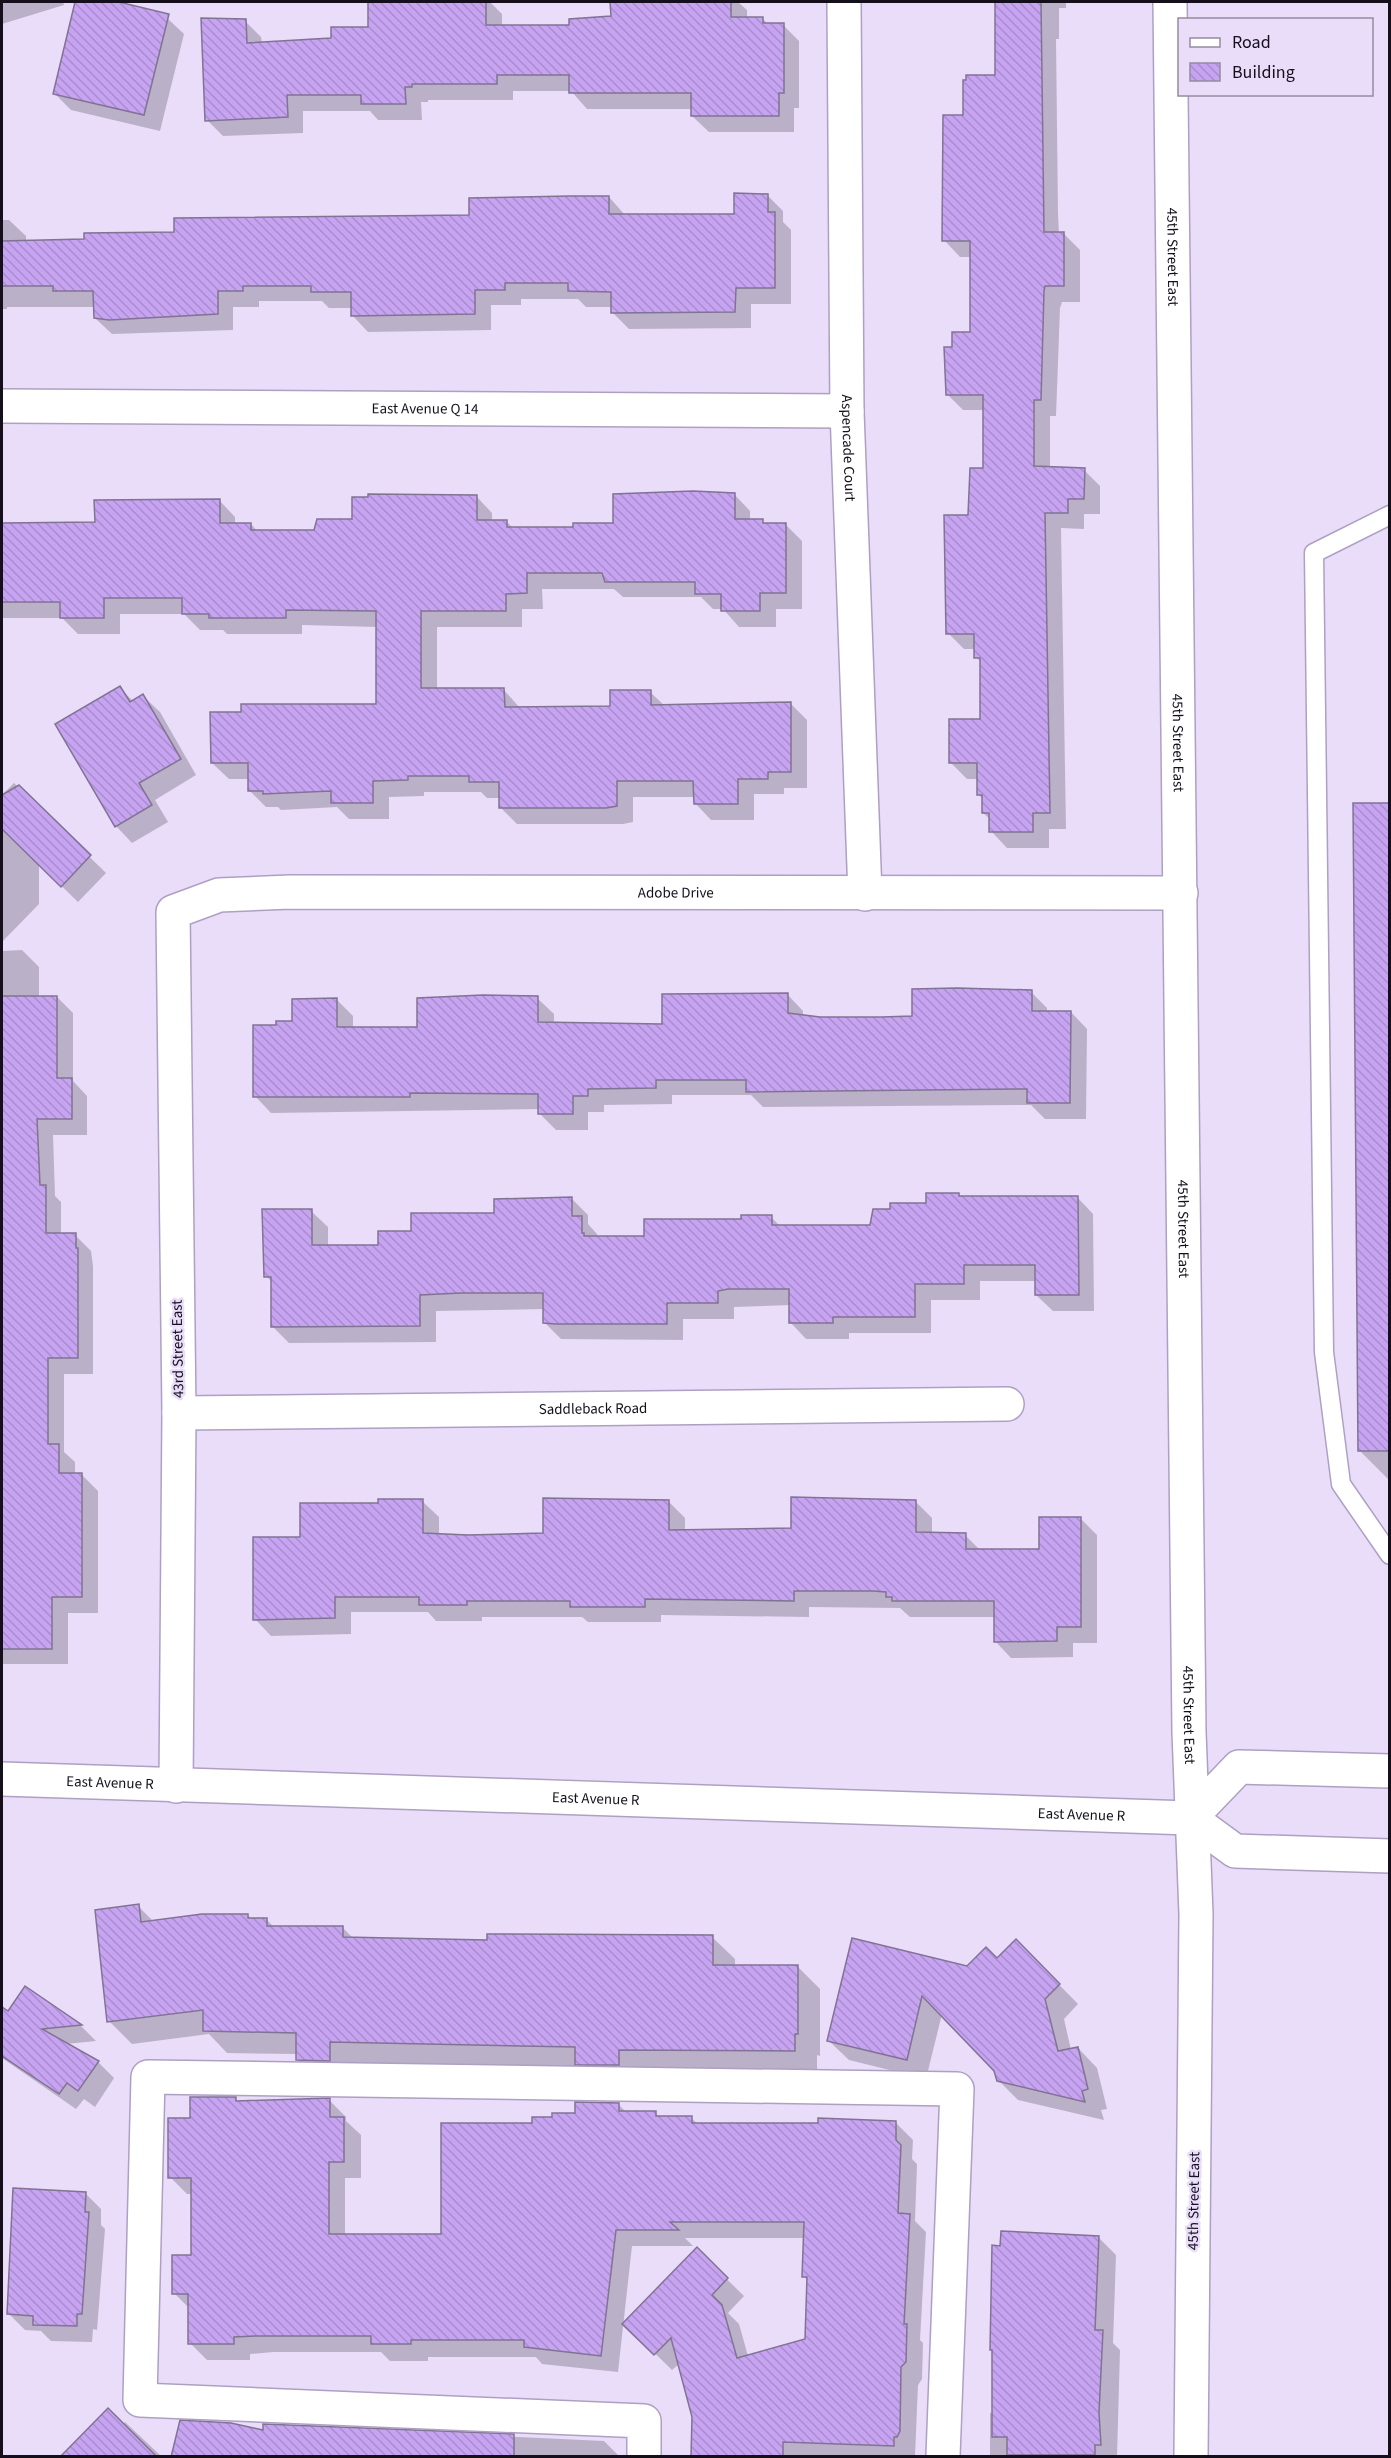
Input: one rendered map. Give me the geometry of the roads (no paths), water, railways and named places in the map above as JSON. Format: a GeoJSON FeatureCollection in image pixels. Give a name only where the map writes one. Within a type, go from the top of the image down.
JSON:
{"type":"FeatureCollection","features":[{"type":"Feature","properties":{"kind":"street","name":"Aspencade Court"},"geometry":{"type":"LineString","coordinates":[[844,2],[847,411],[865,894]]}},
{"type":"Feature","properties":{"kind":"street","name":"45th Street East"},"geometry":{"type":"LineString","coordinates":[[1170,2],[1190,1818],[1196,1914],[1191,2457]]}},
{"type":"Feature","properties":{"kind":"street","name":"East Avenue Q 14"},"geometry":{"type":"LineString","coordinates":[[2,406],[847,411]]}},
{"type":"Feature","properties":{"kind":"street","name":"Adobe Drive"},"geometry":{"type":"LineString","coordinates":[[173,912],[219,895],[290,892],[1181,893]]}},
{"type":"Feature","properties":{"kind":"street","name":"43rd Street East"},"geometry":{"type":"LineString","coordinates":[[173,912],[179,1413],[176,1786]]}},
{"type":"Feature","properties":{"kind":"street","name":"Saddleback Road"},"geometry":{"type":"LineString","coordinates":[[179,1413],[1007,1404]]}},
{"type":"Feature","properties":{"kind":"street"},"geometry":{"type":"LineString","coordinates":[[1389,1771],[1239,1767],[1190,1818],[1235,1851],[1389,1856]]}},
{"type":"Feature","properties":{"kind":"street","name":"East Avenue R"},"geometry":{"type":"LineString","coordinates":[[2,1779],[1190,1818]]}},
{"type":"Feature","properties":{"kind":"street"},"geometry":{"type":"LineString","coordinates":[[644,2457],[644,2421],[140,2400],[148,2077],[957,2089],[943,2457]]}},
{"type":"Feature","properties":{"kind":"lane"},"geometry":{"type":"LineString","coordinates":[[1389,515],[1314,553],[1324,1352],[1341,1484],[1389,1555]]}}]}
